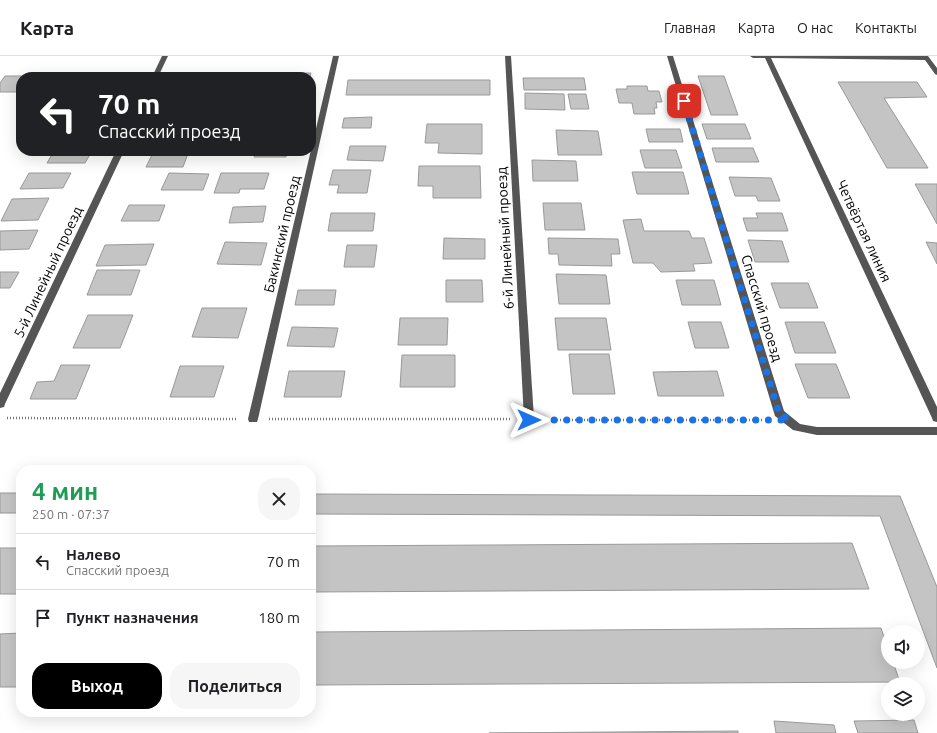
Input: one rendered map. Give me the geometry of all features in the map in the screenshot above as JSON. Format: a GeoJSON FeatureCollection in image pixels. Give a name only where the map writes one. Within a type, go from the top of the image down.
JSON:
{"type":"FeatureCollection","features":[{"type":"Feature","properties":{"kind":"street"},"geometry":{"type":"LineString","coordinates":[[157,72],[165,56]]}},
{"type":"Feature","properties":{"kind":"street","name":"Бакинский проезд"},"geometry":{"type":"LineString","coordinates":[[316,143],[336,56]]}},
{"type":"Feature","properties":{"kind":"street","name":"6-й Линейный проезд"},"geometry":{"type":"LineString","coordinates":[[508,56],[529,420]]}},
{"type":"Feature","properties":{"kind":"street","name":"Спасский проезд"},"geometry":{"type":"LineString","coordinates":[[670,56],[779,413],[797,427],[817,431],[937,431]]}},
{"type":"Feature","properties":{"kind":"street"},"geometry":{"type":"LineString","coordinates":[[752,56],[925,57],[937,73]]}},
{"type":"Feature","properties":{"kind":"street","name":"Четвёртая линия"},"geometry":{"type":"LineString","coordinates":[[767,56],[937,418]]}},
{"type":"Feature","properties":{"kind":"street","name":"5-й Линейный проезд"},"geometry":{"type":"LineString","coordinates":[[0,404],[118,156]]}},
{"type":"Feature","properties":{"kind":"street","name":"Бакинский проезд"},"geometry":{"type":"LineString","coordinates":[[253,419],[313,156]]}},
{"type":"Feature","properties":{"kind":"path"},"geometry":{"type":"LineString","coordinates":[[0,418],[789,420]]}},
{"type":"Feature","properties":{"kind":"building"},"geometry":{"type":"Polygon","coordinates":[[[5,76],[16,76],[16,92],[0,92],[0,83],[5,76]]]}},
{"type":"Feature","properties":{"kind":"building"},"geometry":{"type":"Polygon","coordinates":[[[698,76],[724,76],[738,115],[711,115],[698,76]]]}},
{"type":"Feature","properties":{"kind":"building"},"geometry":{"type":"Polygon","coordinates":[[[523,78],[584,78],[586,90],[524,90],[523,78]]]}},
{"type":"Feature","properties":{"kind":"building"},"geometry":{"type":"Polygon","coordinates":[[[348,80],[490,80],[490,95],[346,95],[348,80]]]}},
{"type":"Feature","properties":{"kind":"building"},"geometry":{"type":"Polygon","coordinates":[[[838,82],[917,82],[927,97],[884,98],[928,168],[887,168],[838,82]]]}},
{"type":"Feature","properties":{"kind":"building"},"geometry":{"type":"Polygon","coordinates":[[[627,86],[647,86],[648,91],[659,91],[662,102],[656,102],[657,108],[654,108],[655,114],[634,114],[632,103],[619,103],[616,89],[627,89],[627,86]]]}},
{"type":"Feature","properties":{"kind":"building"},"geometry":{"type":"Polygon","coordinates":[[[525,93],[564,94],[565,110],[525,109],[525,93]]]}},
{"type":"Feature","properties":{"kind":"building"},"geometry":{"type":"Polygon","coordinates":[[[568,94],[586,94],[589,109],[571,109],[568,94]]]}},
{"type":"Feature","properties":{"kind":"building"},"geometry":{"type":"Polygon","coordinates":[[[372,117],[371,128],[342,128],[344,118],[372,117]]]}},
{"type":"Feature","properties":{"kind":"building"},"geometry":{"type":"Polygon","coordinates":[[[427,124],[482,124],[482,154],[438,153],[439,143],[425,143],[427,124]]]}},
{"type":"Feature","properties":{"kind":"building"},"geometry":{"type":"Polygon","coordinates":[[[702,124],[745,124],[751,139],[707,139],[702,124]]]}},
{"type":"Feature","properties":{"kind":"building"},"geometry":{"type":"Polygon","coordinates":[[[646,129],[680,129],[683,142],[649,142],[646,129]]]}},
{"type":"Feature","properties":{"kind":"building"},"geometry":{"type":"Polygon","coordinates":[[[556,130],[598,131],[602,155],[558,155],[556,130]]]}},
{"type":"Feature","properties":{"kind":"building"},"geometry":{"type":"Polygon","coordinates":[[[350,146],[386,146],[383,161],[347,160],[350,146]]]}},
{"type":"Feature","properties":{"kind":"building"},"geometry":{"type":"Polygon","coordinates":[[[712,148],[753,148],[759,162],[716,162],[712,148]]]}},
{"type":"Feature","properties":{"kind":"building"},"geometry":{"type":"Polygon","coordinates":[[[640,150],[676,150],[682,168],[645,168],[640,150]]]}},
{"type":"Feature","properties":{"kind":"building"},"geometry":{"type":"Polygon","coordinates":[[[51,156],[89,156],[85,163],[47,163],[51,156]]]}},
{"type":"Feature","properties":{"kind":"building"},"geometry":{"type":"Polygon","coordinates":[[[152,156],[187,156],[183,167],[146,167],[152,156]]]}},
{"type":"Feature","properties":{"kind":"building"},"geometry":{"type":"Polygon","coordinates":[[[254,156],[286,156],[286,157],[254,156]]]}},
{"type":"Feature","properties":{"kind":"building"},"geometry":{"type":"Polygon","coordinates":[[[532,160],[576,161],[578,181],[533,181],[532,160]]]}},
{"type":"Feature","properties":{"kind":"building"},"geometry":{"type":"Polygon","coordinates":[[[419,166],[480,166],[481,198],[433,198],[433,186],[418,186],[419,166]]]}},
{"type":"Feature","properties":{"kind":"building"},"geometry":{"type":"Polygon","coordinates":[[[333,170],[371,170],[367,193],[337,193],[339,185],[329,185],[333,170]]]}},
{"type":"Feature","properties":{"kind":"building"},"geometry":{"type":"Polygon","coordinates":[[[632,172],[683,172],[689,194],[637,194],[632,172]]]}},
{"type":"Feature","properties":{"kind":"building"},"geometry":{"type":"Polygon","coordinates":[[[29,173],[71,173],[63,188],[20,189],[29,173]]]}},
{"type":"Feature","properties":{"kind":"building"},"geometry":{"type":"Polygon","coordinates":[[[169,173],[209,174],[203,190],[161,190],[169,173]]]}},
{"type":"Feature","properties":{"kind":"building"},"geometry":{"type":"Polygon","coordinates":[[[221,173],[269,173],[264,189],[240,189],[239,193],[214,193],[221,173]]]}},
{"type":"Feature","properties":{"kind":"building"},"geometry":{"type":"Polygon","coordinates":[[[729,177],[771,178],[780,201],[758,201],[756,196],[735,196],[729,177]]]}},
{"type":"Feature","properties":{"kind":"building"},"geometry":{"type":"Polygon","coordinates":[[[915,184],[937,184],[937,224],[915,184]]]}},
{"type":"Feature","properties":{"kind":"building"},"geometry":{"type":"Polygon","coordinates":[[[49,198],[38,220],[1,221],[12,199],[49,198]]]}},
{"type":"Feature","properties":{"kind":"building"},"geometry":{"type":"Polygon","coordinates":[[[543,203],[581,203],[585,230],[545,230],[543,203]]]}},
{"type":"Feature","properties":{"kind":"building"},"geometry":{"type":"Polygon","coordinates":[[[129,205],[165,205],[159,221],[121,221],[129,205]]]}},
{"type":"Feature","properties":{"kind":"building"},"geometry":{"type":"Polygon","coordinates":[[[266,206],[263,222],[229,223],[233,207],[266,206]]]}},
{"type":"Feature","properties":{"kind":"building"},"geometry":{"type":"Polygon","coordinates":[[[331,213],[375,213],[373,231],[328,231],[331,213]]]}},
{"type":"Feature","properties":{"kind":"building"},"geometry":{"type":"Polygon","coordinates":[[[756,213],[782,213],[788,231],[747,231],[743,218],[758,218],[756,213]]]}},
{"type":"Feature","properties":{"kind":"building"},"geometry":{"type":"Polygon","coordinates":[[[641,219],[644,231],[689,231],[692,238],[704,238],[712,263],[693,264],[695,271],[661,272],[653,263],[633,263],[623,220],[641,219]]]}},
{"type":"Feature","properties":{"kind":"building"},"geometry":{"type":"Polygon","coordinates":[[[38,230],[29,249],[0,250],[0,231],[38,230]]]}},
{"type":"Feature","properties":{"kind":"building"},"geometry":{"type":"Polygon","coordinates":[[[444,238],[485,239],[485,259],[443,259],[444,238]]]}},
{"type":"Feature","properties":{"kind":"building"},"geometry":{"type":"Polygon","coordinates":[[[548,238],[618,239],[620,254],[611,254],[612,266],[559,265],[558,254],[549,254],[548,238]]]}},
{"type":"Feature","properties":{"kind":"building"},"geometry":{"type":"Polygon","coordinates":[[[748,240],[782,241],[789,262],[755,262],[748,240]]]}},
{"type":"Feature","properties":{"kind":"building"},"geometry":{"type":"Polygon","coordinates":[[[225,242],[267,243],[261,265],[217,264],[225,242]]]}},
{"type":"Feature","properties":{"kind":"building"},"geometry":{"type":"Polygon","coordinates":[[[926,242],[937,243],[937,264],[926,242]]]}},
{"type":"Feature","properties":{"kind":"building"},"geometry":{"type":"Polygon","coordinates":[[[154,244],[146,265],[96,266],[105,245],[154,244]]]}},
{"type":"Feature","properties":{"kind":"building"},"geometry":{"type":"Polygon","coordinates":[[[347,245],[377,245],[374,267],[344,267],[347,245]]]}},
{"type":"Feature","properties":{"kind":"building"},"geometry":{"type":"Polygon","coordinates":[[[97,270],[140,270],[131,295],[87,295],[97,270]]]}},
{"type":"Feature","properties":{"kind":"building"},"geometry":{"type":"Polygon","coordinates":[[[0,272],[19,272],[10,288],[0,288],[0,272]]]}},
{"type":"Feature","properties":{"kind":"building"},"geometry":{"type":"Polygon","coordinates":[[[556,274],[606,275],[610,304],[559,304],[556,274]]]}},
{"type":"Feature","properties":{"kind":"building"},"geometry":{"type":"Polygon","coordinates":[[[446,280],[482,280],[483,302],[446,302],[446,280]]]}},
{"type":"Feature","properties":{"kind":"building"},"geometry":{"type":"Polygon","coordinates":[[[676,280],[714,280],[721,305],[682,305],[676,280]]]}},
{"type":"Feature","properties":{"kind":"building"},"geometry":{"type":"Polygon","coordinates":[[[771,283],[808,283],[818,308],[780,308],[771,283]]]}},
{"type":"Feature","properties":{"kind":"building"},"geometry":{"type":"Polygon","coordinates":[[[298,290],[336,290],[334,305],[295,305],[298,290]]]}},
{"type":"Feature","properties":{"kind":"building"},"geometry":{"type":"Polygon","coordinates":[[[202,308],[247,308],[238,338],[192,337],[202,308]]]}},
{"type":"Feature","properties":{"kind":"building"},"geometry":{"type":"Polygon","coordinates":[[[88,315],[133,315],[120,348],[73,348],[88,315]]]}},
{"type":"Feature","properties":{"kind":"building"},"geometry":{"type":"Polygon","coordinates":[[[400,318],[448,318],[447,345],[398,345],[400,318]]]}},
{"type":"Feature","properties":{"kind":"building"},"geometry":{"type":"Polygon","coordinates":[[[555,318],[606,318],[611,350],[558,350],[555,318]]]}},
{"type":"Feature","properties":{"kind":"building"},"geometry":{"type":"Polygon","coordinates":[[[688,322],[721,322],[729,348],[695,348],[688,322]]]}},
{"type":"Feature","properties":{"kind":"building"},"geometry":{"type":"Polygon","coordinates":[[[785,322],[824,322],[836,353],[795,353],[785,322]]]}},
{"type":"Feature","properties":{"kind":"building"},"geometry":{"type":"Polygon","coordinates":[[[292,327],[338,328],[334,347],[287,346],[292,327]]]}},
{"type":"Feature","properties":{"kind":"building"},"geometry":{"type":"Polygon","coordinates":[[[569,354],[609,354],[615,394],[573,394],[569,354]]]}},
{"type":"Feature","properties":{"kind":"building"},"geometry":{"type":"Polygon","coordinates":[[[402,355],[455,355],[455,387],[400,387],[402,355]]]}},
{"type":"Feature","properties":{"kind":"building"},"geometry":{"type":"Polygon","coordinates":[[[795,364],[836,364],[850,398],[808,398],[795,364]]]}},
{"type":"Feature","properties":{"kind":"building"},"geometry":{"type":"Polygon","coordinates":[[[61,365],[90,365],[76,399],[30,399],[37,382],[54,381],[61,365]]]}},
{"type":"Feature","properties":{"kind":"building"},"geometry":{"type":"Polygon","coordinates":[[[180,366],[224,366],[214,397],[170,397],[180,366]]]}},
{"type":"Feature","properties":{"kind":"building"},"geometry":{"type":"Polygon","coordinates":[[[289,371],[345,371],[341,397],[284,397],[289,371]]]}},
{"type":"Feature","properties":{"kind":"building"},"geometry":{"type":"Polygon","coordinates":[[[717,371],[724,396],[658,396],[653,372],[717,371]]]}},
{"type":"Feature","properties":{"kind":"building"},"geometry":{"type":"Polygon","coordinates":[[[0,493],[16,493],[16,513],[0,513],[0,493]]]}},
{"type":"Feature","properties":{"kind":"building"},"geometry":{"type":"Polygon","coordinates":[[[316,494],[900,496],[937,587],[937,668],[925,636],[925,625],[921,625],[880,516],[316,514],[316,494]]]}},
{"type":"Feature","properties":{"kind":"building"},"geometry":{"type":"Polygon","coordinates":[[[852,543],[869,589],[316,592],[316,546],[852,543]]]}},
{"type":"Feature","properties":{"kind":"building"},"geometry":{"type":"Polygon","coordinates":[[[0,548],[16,548],[16,594],[0,594],[0,548]]]}},
{"type":"Feature","properties":{"kind":"building"},"geometry":{"type":"Polygon","coordinates":[[[881,628],[881,669],[895,669],[898,677],[881,677],[881,682],[316,685],[316,632],[881,628]]]}},
{"type":"Feature","properties":{"kind":"building"},"geometry":{"type":"Polygon","coordinates":[[[16,633],[16,687],[0,687],[0,634],[16,633]]]}},
{"type":"Feature","properties":{"kind":"building"},"geometry":{"type":"Polygon","coordinates":[[[774,721],[834,725],[836,733],[776,733],[774,721]]]}},
{"type":"Feature","properties":{"kind":"building"},"geometry":{"type":"Polygon","coordinates":[[[854,721],[914,721],[918,733],[858,733],[854,721]]]}},
{"type":"Feature","properties":{"kind":"building"},"geometry":{"type":"Polygon","coordinates":[[[738,731],[738,733],[489,733],[738,731]]]}},
{"type":"Feature","properties":{"kind":"route"},"geometry":{"type":"LineString","coordinates":[[529,420],[789,420],[779,413],[684,101]]}}]}
